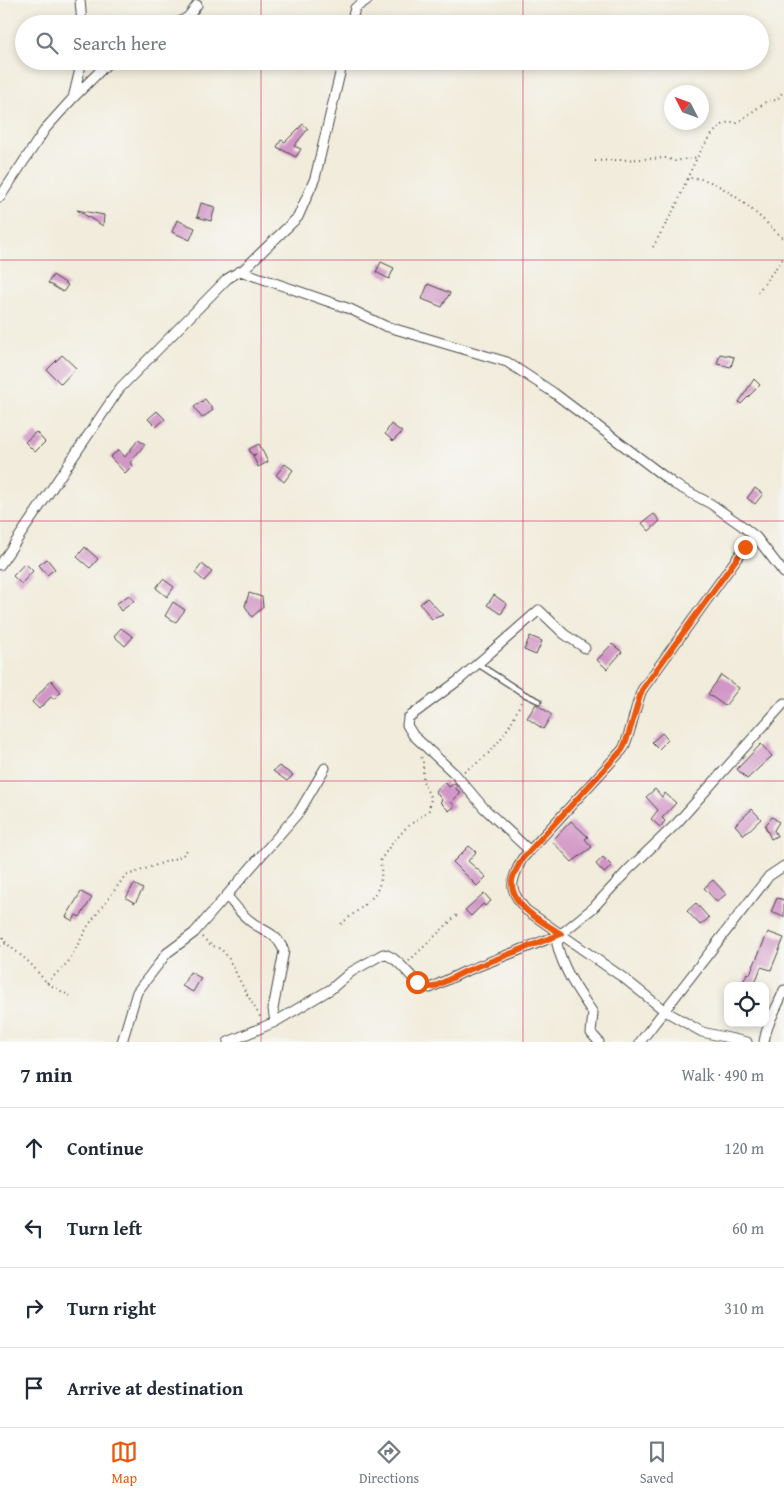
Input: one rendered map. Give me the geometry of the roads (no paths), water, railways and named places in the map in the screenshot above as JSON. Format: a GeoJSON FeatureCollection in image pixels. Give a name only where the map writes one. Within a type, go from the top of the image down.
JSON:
{"type":"FeatureCollection","features":[{"type":"Feature","properties":{"kind":"street"},"geometry":{"type":"LineString","coordinates":[[80,0],[81,15]]}},
{"type":"Feature","properties":{"kind":"street"},"geometry":{"type":"LineString","coordinates":[[353,15],[355,8],[367,0]]}},
{"type":"Feature","properties":{"kind":"street"},"geometry":{"type":"LineString","coordinates":[[190,15],[197,5]]}},
{"type":"Feature","properties":{"kind":"street"},"geometry":{"type":"LineString","coordinates":[[73,98],[80,70]]}},
{"type":"Feature","properties":{"kind":"street"},"geometry":{"type":"LineString","coordinates":[[0,198],[46,128],[101,70]]}},
{"type":"Feature","properties":{"kind":"street"},"geometry":{"type":"LineString","coordinates":[[0,565],[120,388],[227,280],[242,271],[298,217],[315,178],[341,70]]}},
{"type":"Feature","properties":{"kind":"street"},"geometry":{"type":"LineString","coordinates":[[242,271],[350,309],[385,326],[507,362],[554,393],[674,484],[711,504],[756,537],[784,574]]}},
{"type":"Feature","properties":{"kind":"street"},"geometry":{"type":"LineString","coordinates":[[747,1042],[702,1032],[666,1011],[625,979],[526,910],[514,896],[512,880],[522,859],[622,750],[630,734],[636,706],[642,690],[740,554],[756,537]]}},
{"type":"Feature","properties":{"kind":"street"},"geometry":{"type":"LineString","coordinates":[[530,851],[484,808],[456,775],[413,735],[407,725],[408,718],[460,680],[540,610],[564,634],[585,648]]}},
{"type":"Feature","properties":{"kind":"street"},"geometry":{"type":"LineString","coordinates":[[228,1042],[237,1036],[272,1024],[331,989],[351,972],[370,960],[384,954],[390,956],[417,982],[430,988],[466,971],[561,934],[593,908],[628,869],[677,823],[784,703]]}},
{"type":"Feature","properties":{"kind":"street"},"geometry":{"type":"LineString","coordinates":[[122,1042],[137,992],[167,954],[198,929],[299,812],[325,768]]}},
{"type":"Feature","properties":{"kind":"street"},"geometry":{"type":"LineString","coordinates":[[640,1042],[666,1011],[769,876],[784,866]]}},
{"type":"Feature","properties":{"kind":"street"},"geometry":{"type":"LineString","coordinates":[[227,896],[246,919],[260,929],[276,935],[284,951],[272,1024]]}},
{"type":"Feature","properties":{"kind":"street"},"geometry":{"type":"LineString","coordinates":[[561,934],[557,944],[560,956],[571,980],[593,1013],[591,1033],[599,1042]]}},
{"type":"Feature","properties":{"kind":"street"},"geometry":{"type":"LineString","coordinates":[[764,1042],[767,1023],[777,1009],[784,990]]}},
{"type":"Feature","properties":{"kind":"lane"},"geometry":{"type":"LineString","coordinates":[[478,664],[524,694],[539,701]]}}]}
